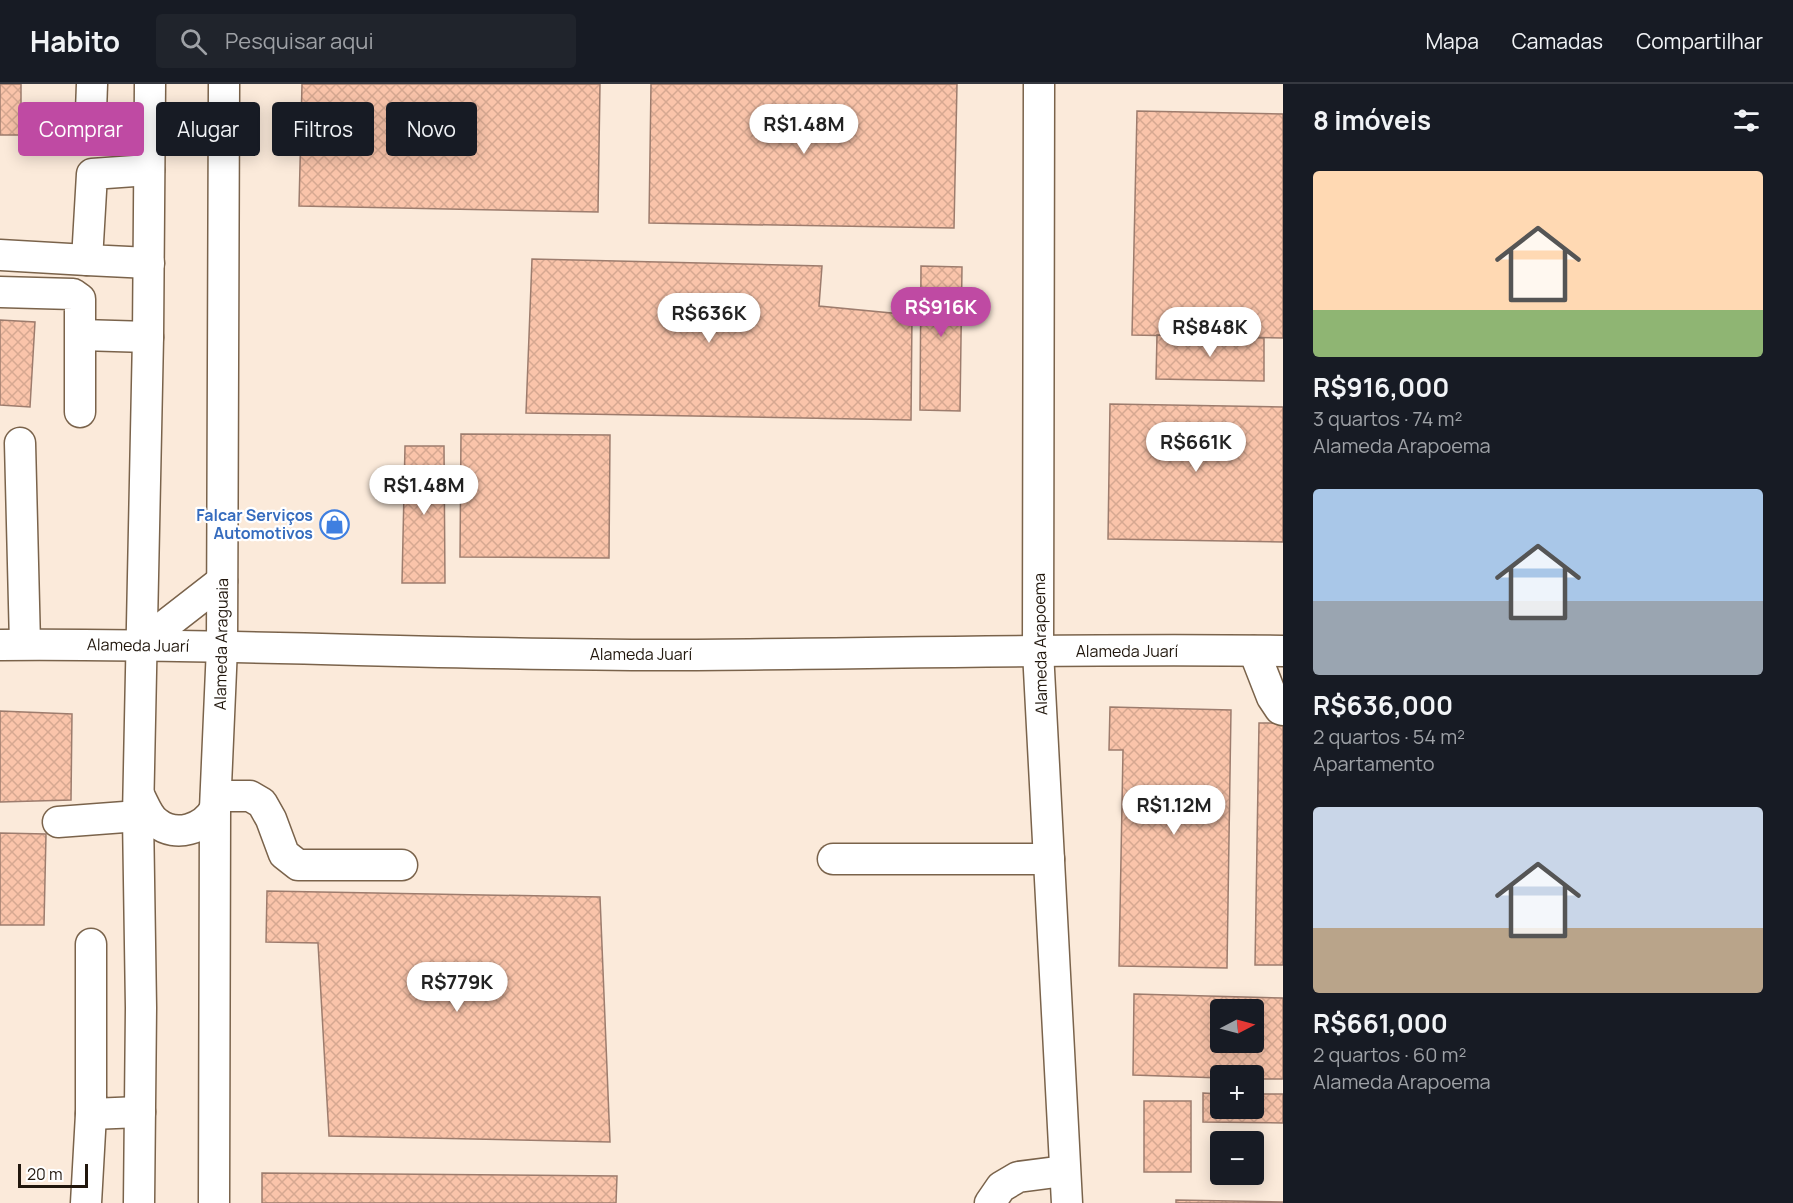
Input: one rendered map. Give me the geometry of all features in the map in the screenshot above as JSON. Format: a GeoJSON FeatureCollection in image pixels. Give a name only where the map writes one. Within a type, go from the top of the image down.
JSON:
{"type":"FeatureCollection","features":[{"type":"Feature","properties":{"kind":"street"},"geometry":{"type":"LineString","coordinates":[[91,102],[92,84]]}},
{"type":"Feature","properties":{"kind":"street"},"geometry":{"type":"LineString","coordinates":[[139,1203],[141,1008],[138,806],[148,337],[150,84]]}},
{"type":"Feature","properties":{"kind":"street","name":"Alameda Araguaia"},"geometry":{"type":"LineString","coordinates":[[214,1203],[215,803],[222,648],[224,84]]}},
{"type":"Feature","properties":{"kind":"street","name":"Alameda Arapoema"},"geometry":{"type":"LineString","coordinates":[[1039,84],[1038,651],[1067,1203]]}},
{"type":"Feature","properties":{"kind":"street"},"geometry":{"type":"LineString","coordinates":[[87,260],[92,174],[149,170]]}},
{"type":"Feature","properties":{"kind":"street"},"geometry":{"type":"LineString","coordinates":[[0,255],[149,263]]}},
{"type":"Feature","properties":{"kind":"street"},"geometry":{"type":"LineString","coordinates":[[0,292],[73,294],[80,299],[80,412]]}},
{"type":"Feature","properties":{"kind":"street"},"geometry":{"type":"LineString","coordinates":[[81,335],[148,337]]}},
{"type":"Feature","properties":{"kind":"street"},"geometry":{"type":"LineString","coordinates":[[13,645],[20,443]]}},
{"type":"Feature","properties":{"kind":"street"},"geometry":{"type":"LineString","coordinates":[[141,644],[222,581]]}},
{"type":"Feature","properties":{"kind":"street","name":"Alameda Juarí"},"geometry":{"type":"LineString","coordinates":[[13,645],[141,644],[222,648],[662,655],[1268,651]]}},
{"type":"Feature","properties":{"kind":"street"},"geometry":{"type":"LineString","coordinates":[[1268,651],[1272,697],[1283,710]]}},
{"type":"Feature","properties":{"kind":"street"},"geometry":{"type":"LineString","coordinates":[[138,806],[158,824],[169,828],[193,829],[204,823],[215,803],[250,796],[262,803],[272,819],[284,854],[298,865],[402,865]]}},
{"type":"Feature","properties":{"kind":"street"},"geometry":{"type":"LineString","coordinates":[[58,822],[138,806]]}},
{"type":"Feature","properties":{"kind":"street"},"geometry":{"type":"LineString","coordinates":[[138,863],[158,851],[182,845],[206,854],[216,868]]}},
{"type":"Feature","properties":{"kind":"street"},"geometry":{"type":"LineString","coordinates":[[833,859],[1048,859]]}},
{"type":"Feature","properties":{"kind":"street"},"geometry":{"type":"LineString","coordinates":[[86,1203],[91,1114],[91,944]]}},
{"type":"Feature","properties":{"kind":"street"},"geometry":{"type":"LineString","coordinates":[[91,1114],[140,1112]]}},
{"type":"Feature","properties":{"kind":"street"},"geometry":{"type":"LineString","coordinates":[[990,1203],[1001,1187],[1018,1177],[1064,1171]]}},
{"type":"Feature","properties":{"kind":"building"},"geometry":{"type":"Polygon","coordinates":[[[0,84],[21,84],[21,102],[18,102],[18,135],[0,135],[0,84]]]}},
{"type":"Feature","properties":{"kind":"building"},"geometry":{"type":"Polygon","coordinates":[[[302,84],[600,84],[598,212],[299,206],[300,156],[374,156],[374,102],[302,102],[302,84]]]}},
{"type":"Feature","properties":{"kind":"building"},"geometry":{"type":"Polygon","coordinates":[[[651,84],[957,84],[954,228],[649,223],[651,84]]]}},
{"type":"Feature","properties":{"kind":"building"},"geometry":{"type":"Polygon","coordinates":[[[1137,111],[1283,114],[1283,338],[1132,335],[1137,111]]]}},
{"type":"Feature","properties":{"kind":"building"},"geometry":{"type":"Polygon","coordinates":[[[532,259],[822,266],[819,306],[912,315],[911,420],[526,413],[532,259]]]}},
{"type":"Feature","properties":{"kind":"building"},"geometry":{"type":"Polygon","coordinates":[[[921,266],[962,267],[960,411],[920,410],[921,266]]]}},
{"type":"Feature","properties":{"kind":"building"},"geometry":{"type":"Polygon","coordinates":[[[0,320],[35,322],[30,407],[0,405],[0,320]]]}},
{"type":"Feature","properties":{"kind":"building"},"geometry":{"type":"Polygon","coordinates":[[[1157,335],[1264,338],[1264,381],[1156,379],[1157,335]]]}},
{"type":"Feature","properties":{"kind":"building"},"geometry":{"type":"Polygon","coordinates":[[[1110,404],[1283,407],[1283,542],[1108,539],[1110,404]]]}},
{"type":"Feature","properties":{"kind":"building"},"geometry":{"type":"Polygon","coordinates":[[[461,434],[610,435],[609,558],[460,557],[461,434]]]}},
{"type":"Feature","properties":{"kind":"building"},"geometry":{"type":"Polygon","coordinates":[[[405,446],[444,446],[445,583],[402,583],[405,446]]]}},
{"type":"Feature","properties":{"kind":"building"},"geometry":{"type":"Polygon","coordinates":[[[1110,707],[1231,710],[1227,968],[1119,966],[1123,750],[1109,750],[1110,707]]]}},
{"type":"Feature","properties":{"kind":"building"},"geometry":{"type":"Polygon","coordinates":[[[0,711],[72,714],[71,800],[0,802],[0,711]]]}},
{"type":"Feature","properties":{"kind":"building"},"geometry":{"type":"Polygon","coordinates":[[[1259,723],[1283,723],[1283,965],[1255,965],[1259,723]]]}},
{"type":"Feature","properties":{"kind":"building"},"geometry":{"type":"Polygon","coordinates":[[[0,833],[46,834],[44,925],[0,925],[0,833]]]}},
{"type":"Feature","properties":{"kind":"building"},"geometry":{"type":"Polygon","coordinates":[[[267,891],[600,897],[610,1142],[329,1136],[318,943],[266,942],[267,891]]]}},
{"type":"Feature","properties":{"kind":"building"},"geometry":{"type":"Polygon","coordinates":[[[1134,994],[1283,998],[1283,1079],[1264,1079],[1264,1065],[1210,1065],[1210,1078],[1133,1075],[1134,994]]]}},
{"type":"Feature","properties":{"kind":"building"},"geometry":{"type":"Polygon","coordinates":[[[1203,1093],[1210,1093],[1210,1119],[1264,1119],[1264,1094],[1283,1094],[1283,1123],[1203,1122],[1203,1093]]]}},
{"type":"Feature","properties":{"kind":"building"},"geometry":{"type":"Polygon","coordinates":[[[1144,1101],[1191,1101],[1191,1172],[1144,1172],[1144,1101]]]}},
{"type":"Feature","properties":{"kind":"building"},"geometry":{"type":"Polygon","coordinates":[[[262,1173],[617,1176],[616,1203],[262,1203],[262,1173]]]}},
{"type":"Feature","properties":{"kind":"building"},"geometry":{"type":"Polygon","coordinates":[[[1176,1200],[1283,1202],[1283,1203],[1176,1203],[1176,1200]]]}},
{"type":"Feature","properties":{"kind":"place","name":"Falcar Serviços Automotivos"},"geometry":{"type":"Point","coordinates":[334,524]}}]}
